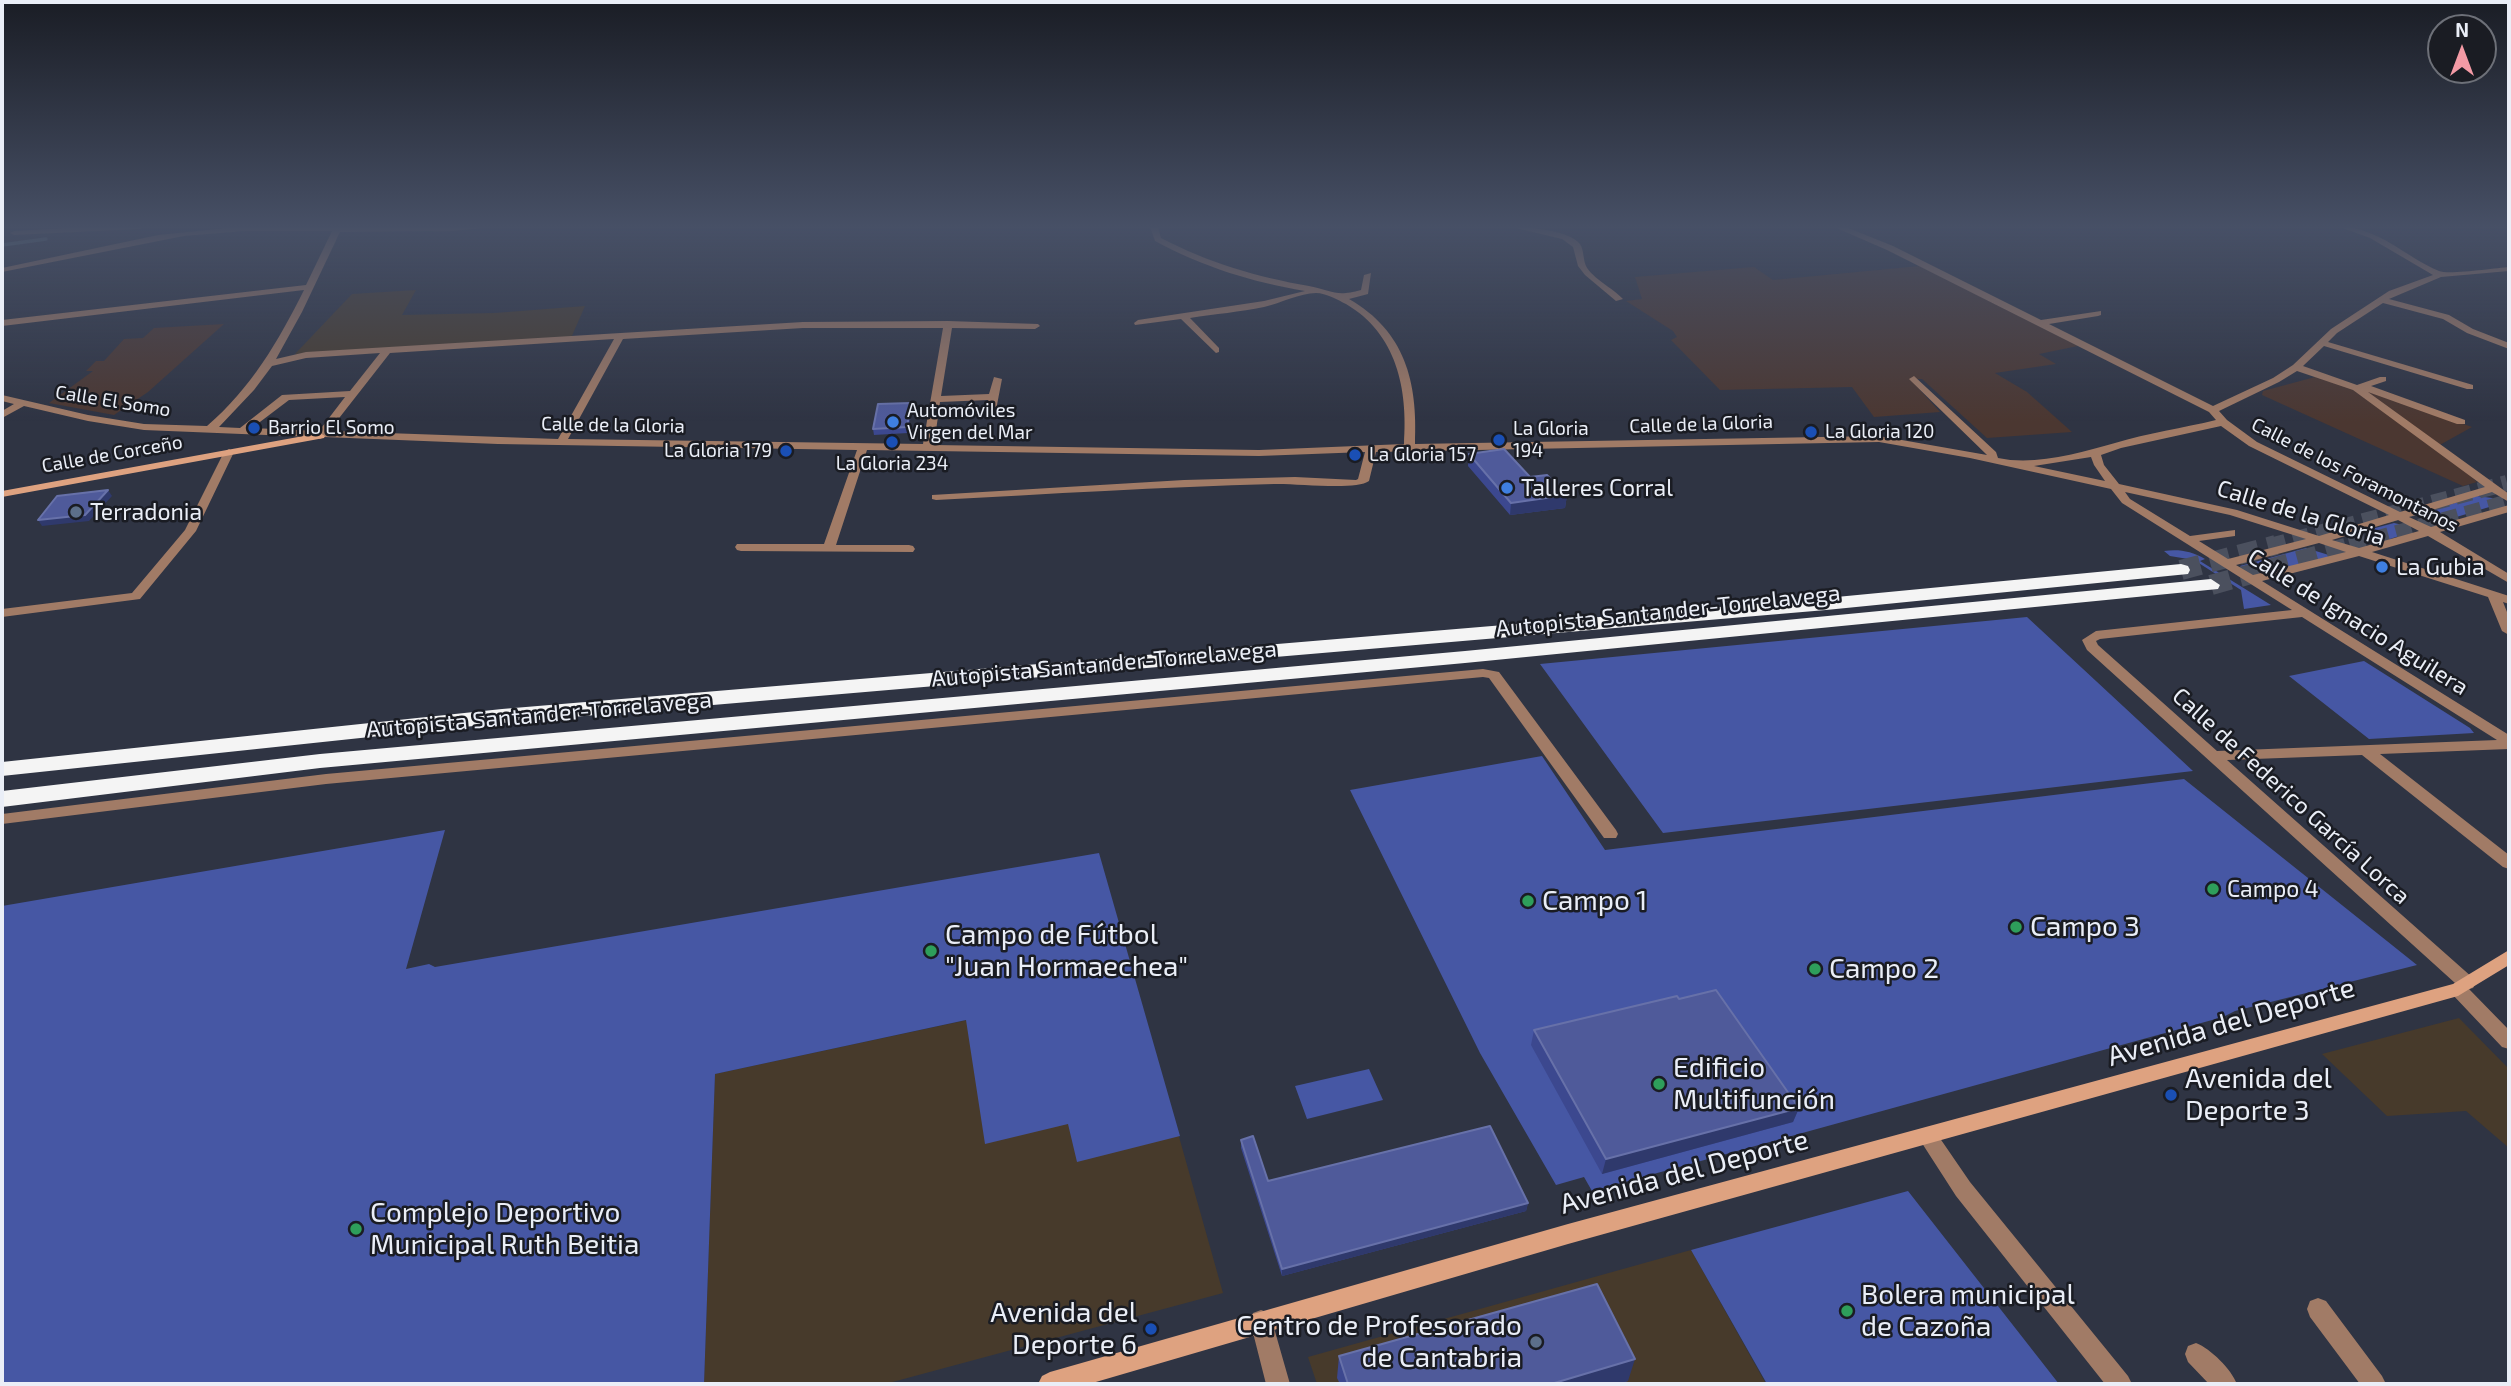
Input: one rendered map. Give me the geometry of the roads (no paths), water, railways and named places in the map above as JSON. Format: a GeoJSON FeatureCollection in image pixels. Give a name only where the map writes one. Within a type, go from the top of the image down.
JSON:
{"type":"FeatureCollection","features":[{"type":"Feature","properties":{"kind":"highway","name":"Autopista Santander-Torrelavega"},"geometry":{"type":"LineString","coordinates":[[2,769],[488,718],[1812,605],[2181,570]]}},
{"type":"Feature","properties":{"kind":"highway","name":"Autopista Santander-Torrelavega"},"geometry":{"type":"LineString","coordinates":[[2,799],[320,761],[1465,657],[2211,585]]}},
{"type":"Feature","properties":{"kind":"main road","name":"Calle de Corceño"},"geometry":{"type":"LineString","coordinates":[[270,444],[298,435]]}},
{"type":"Feature","properties":{"kind":"main road","name":"Calle de Corceño"},"geometry":{"type":"LineString","coordinates":[[2,494],[320,436]]}},
{"type":"Feature","properties":{"kind":"main road","name":"Avenida del Deporte"},"geometry":{"type":"LineString","coordinates":[[1050,1384],[1261,1321],[2462,986],[2509,957]]}},
{"type":"Feature","properties":{"kind":"street"},"geometry":{"type":"LineString","coordinates":[[2,323],[268,292]]}},
{"type":"Feature","properties":{"kind":"street"},"geometry":{"type":"LineString","coordinates":[[209,430],[222,420],[271,363],[306,292]]}},
{"type":"Feature","properties":{"kind":"street"},"geometry":{"type":"LineString","coordinates":[[1138,323],[1264,304],[1313,292],[1341,298],[1390,336],[1412,404],[1409,447]]}},
{"type":"Feature","properties":{"kind":"street"},"geometry":{"type":"LineString","coordinates":[[1341,298],[1364,292]]}},
{"type":"Feature","properties":{"kind":"street"},"geometry":{"type":"LineString","coordinates":[[1610,292],[1619,299]]}},
{"type":"Feature","properties":{"kind":"street","name":"Calle de los Foramontanos"},"geometry":{"type":"LineString","coordinates":[[1977,292],[2213,410],[2223,422],[2268,453],[2431,532],[2509,579]]}},
{"type":"Feature","properties":{"kind":"street"},"geometry":{"type":"LineString","coordinates":[[2213,410],[2276,380],[2296,367],[2320,342],[2383,300],[2402,292]]}},
{"type":"Feature","properties":{"kind":"street"},"geometry":{"type":"LineString","coordinates":[[2383,300],[2446,317],[2470,331],[2509,346]]}},
{"type":"Feature","properties":{"kind":"street"},"geometry":{"type":"LineString","coordinates":[[2039,323],[2098,313]]}},
{"type":"Feature","properties":{"kind":"street"},"geometry":{"type":"LineString","coordinates":[[1184,317],[1216,349]]}},
{"type":"Feature","properties":{"kind":"street"},"geometry":{"type":"LineString","coordinates":[[928,447],[938,399],[948,324]]}},
{"type":"Feature","properties":{"kind":"street"},"geometry":{"type":"LineString","coordinates":[[271,363],[306,355],[803,325],[1035,326]]}},
{"type":"Feature","properties":{"kind":"street"},"geometry":{"type":"LineString","coordinates":[[561,442],[620,337]]}},
{"type":"Feature","properties":{"kind":"street"},"geometry":{"type":"LineString","coordinates":[[2320,342],[2470,387]]}},
{"type":"Feature","properties":{"kind":"street"},"geometry":{"type":"LineString","coordinates":[[320,436],[386,352]]}},
{"type":"Feature","properties":{"kind":"street"},"geometry":{"type":"LineString","coordinates":[[2296,367],[2461,422]]}},
{"type":"Feature","properties":{"kind":"street"},"geometry":{"type":"LineString","coordinates":[[938,399],[992,403],[997,379]]}},
{"type":"Feature","properties":{"kind":"street"},"geometry":{"type":"LineString","coordinates":[[1914,379],[1992,454],[1993,460]]}},
{"type":"Feature","properties":{"kind":"street"},"geometry":{"type":"LineString","coordinates":[[2358,387],[2384,379]]}},
{"type":"Feature","properties":{"kind":"street"},"geometry":{"type":"LineString","coordinates":[[2358,387],[2506,497]]}},
{"type":"Feature","properties":{"kind":"street"},"geometry":{"type":"LineString","coordinates":[[241,432],[286,397],[353,394]]}},
{"type":"Feature","properties":{"kind":"street","name":"Calle El Somo"},"geometry":{"type":"LineString","coordinates":[[2,398],[123,425],[298,435]]}},
{"type":"Feature","properties":{"kind":"street","name":"Calle El Somo"},"geometry":{"type":"LineString","coordinates":[[2,415],[22,403]]}},
{"type":"Feature","properties":{"kind":"street","name":"Calle de la Gloria"},"geometry":{"type":"LineString","coordinates":[[2020,466],[2052,458],[2095,453],[2129,442],[2223,422]]}},
{"type":"Feature","properties":{"kind":"street","name":"Calle de la Gloria"},"geometry":{"type":"LineString","coordinates":[[298,435],[1259,453],[1409,447],[1859,438],[1920,445],[2233,512],[2509,600]]}},
{"type":"Feature","properties":{"kind":"street"},"geometry":{"type":"LineString","coordinates":[[829,548],[857,459],[864,446]]}},
{"type":"Feature","properties":{"kind":"street"},"geometry":{"type":"LineString","coordinates":[[936,497],[1184,483],[1295,480],[1356,483],[1363,481],[1371,449]]}},
{"type":"Feature","properties":{"kind":"street"},"geometry":{"type":"LineString","coordinates":[[2,614],[136,596],[190,531],[229,453]]}},
{"type":"Feature","properties":{"kind":"street"},"geometry":{"type":"LineString","coordinates":[[2095,453],[2099,465],[2118,488]]}},
{"type":"Feature","properties":{"kind":"street","name":"Calle de Ignacio Aguilera"},"geometry":{"type":"LineString","coordinates":[[2118,488],[2118,493],[2126,501],[2185,540],[2509,743]]}},
{"type":"Feature","properties":{"kind":"street"},"geometry":{"type":"LineString","coordinates":[[2224,564],[2400,516],[2506,497]]}},
{"type":"Feature","properties":{"kind":"street"},"geometry":{"type":"LineString","coordinates":[[2250,580],[2431,532],[2506,497]]}},
{"type":"Feature","properties":{"kind":"street","name":"Calle de Ignacio Aguilera"},"geometry":{"type":"LineString","coordinates":[[2185,540],[2231,533]]}},
{"type":"Feature","properties":{"kind":"street"},"geometry":{"type":"LineString","coordinates":[[741,547],[909,549]]}},
{"type":"Feature","properties":{"kind":"street"},"geometry":{"type":"LineString","coordinates":[[2493,595],[2509,631]]}},
{"type":"Feature","properties":{"kind":"street","name":"Calle de Federico García Lorca"},"geometry":{"type":"LineString","coordinates":[[2304,613],[2096,635],[2089,640],[2092,647],[2462,986],[2509,1042]]}},
{"type":"Feature","properties":{"kind":"street"},"geometry":{"type":"LineString","coordinates":[[2,818],[326,779],[1483,673],[1494,675],[1610,834]]}},
{"type":"Feature","properties":{"kind":"street"},"geometry":{"type":"LineString","coordinates":[[2212,756],[2509,743]]}},
{"type":"Feature","properties":{"kind":"street"},"geometry":{"type":"LineString","coordinates":[[2366,750],[2509,863]]}},
{"type":"Feature","properties":{"kind":"street"},"geometry":{"type":"LineString","coordinates":[[1928,1137],[1963,1189],[2120,1384]]}},
{"type":"Feature","properties":{"kind":"street"},"geometry":{"type":"LineString","coordinates":[[2319,1309],[2374,1384]]}},
{"type":"Feature","properties":{"kind":"street"},"geometry":{"type":"LineString","coordinates":[[1261,1321],[1278,1384]]}},
{"type":"Feature","properties":{"kind":"street"},"geometry":{"type":"LineString","coordinates":[[2196,1354],[2211,1374],[2225,1384]]}},
{"type":"Feature","properties":{"kind":"tunnel"},"geometry":{"type":"LineString","coordinates":[[2270,546],[2507,483]]}},
{"type":"Feature","properties":{"kind":"tunnel"},"geometry":{"type":"LineString","coordinates":[[2350,546],[2509,502]]}},
{"type":"Feature","properties":{"kind":"tunnel"},"geometry":{"type":"LineString","coordinates":[[2181,570],[2276,545]]}},
{"type":"Feature","properties":{"kind":"tunnel"},"geometry":{"type":"LineString","coordinates":[[2211,585],[2356,545]]}},
{"type":"Feature","properties":{"kind":"place","name":"Automóviles Virgen del Mar"},"geometry":{"type":"Point","coordinates":[893,422]}},
{"type":"Feature","properties":{"kind":"place","name":"Barrio El Somo"},"geometry":{"type":"Point","coordinates":[254,428]}},
{"type":"Feature","properties":{"kind":"place","name":"La Gloria 120"},"geometry":{"type":"Point","coordinates":[1811,432]}},
{"type":"Feature","properties":{"kind":"place","name":"La Gloria 194"},"geometry":{"type":"Point","coordinates":[1499,440]}},
{"type":"Feature","properties":{"kind":"place","name":"La Gloria 234"},"geometry":{"type":"Point","coordinates":[892,442]}},
{"type":"Feature","properties":{"kind":"place","name":"La Gloria 179"},"geometry":{"type":"Point","coordinates":[786,451]}},
{"type":"Feature","properties":{"kind":"place","name":"La Gloria 157"},"geometry":{"type":"Point","coordinates":[1355,455]}},
{"type":"Feature","properties":{"kind":"place","name":"Talleres Corral"},"geometry":{"type":"Point","coordinates":[1507,488]}},
{"type":"Feature","properties":{"kind":"place","name":"Terradonia"},"geometry":{"type":"Point","coordinates":[76,512]}},
{"type":"Feature","properties":{"kind":"place","name":"La Gubia"},"geometry":{"type":"Point","coordinates":[2382,567]}},
{"type":"Feature","properties":{"kind":"place","name":"Campo 4"},"geometry":{"type":"Point","coordinates":[2213,889]}},
{"type":"Feature","properties":{"kind":"place","name":"Campo 1"},"geometry":{"type":"Point","coordinates":[1528,901]}},
{"type":"Feature","properties":{"kind":"place","name":"Campo 3"},"geometry":{"type":"Point","coordinates":[2016,927]}},
{"type":"Feature","properties":{"kind":"place","name":"Campo de Fútbol \"Juan Hormaechea\""},"geometry":{"type":"Point","coordinates":[931,951]}},
{"type":"Feature","properties":{"kind":"place","name":"Campo 2"},"geometry":{"type":"Point","coordinates":[1815,969]}},
{"type":"Feature","properties":{"kind":"place","name":"Edificio Multifunción"},"geometry":{"type":"Point","coordinates":[1659,1084]}},
{"type":"Feature","properties":{"kind":"place","name":"Avenida del Deporte 3"},"geometry":{"type":"Point","coordinates":[2171,1095]}},
{"type":"Feature","properties":{"kind":"place","name":"Complejo Deportivo Municipal Ruth Beitia"},"geometry":{"type":"Point","coordinates":[356,1229]}},
{"type":"Feature","properties":{"kind":"place","name":"Bolera municipal de Cazoña"},"geometry":{"type":"Point","coordinates":[1847,1311]}},
{"type":"Feature","properties":{"kind":"place","name":"Avenida del Deporte 6"},"geometry":{"type":"Point","coordinates":[1151,1329]}},
{"type":"Feature","properties":{"kind":"place","name":"Centro de Profesorado de Cantabria"},"geometry":{"type":"Point","coordinates":[1536,1342]}}]}
